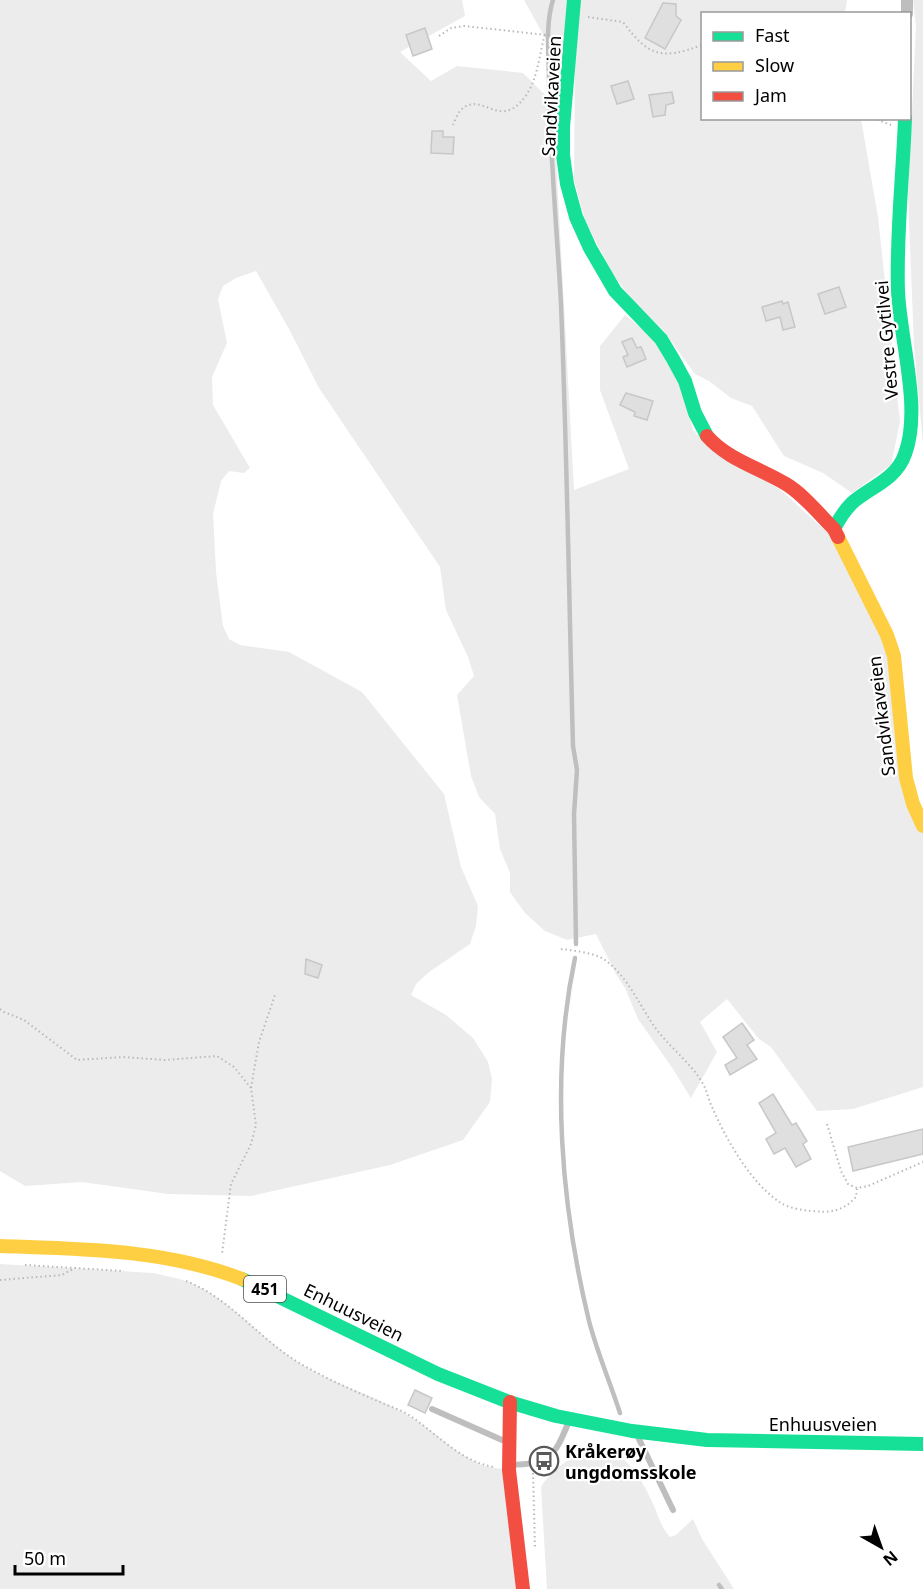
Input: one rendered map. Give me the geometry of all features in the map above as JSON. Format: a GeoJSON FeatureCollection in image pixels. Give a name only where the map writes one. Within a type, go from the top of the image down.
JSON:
{"type":"FeatureCollection","features":[{"type":"Feature","properties":{"kind":"street","name":"Sandvikaveien"},"geometry":{"type":"LineString","coordinates":[[574,0],[563,127],[563,155],[567,184],[576,217],[590,248],[615,291],[661,339],[674,359],[685,381],[703,431],[714,444],[731,456],[788,485],[834,529],[887,635],[894,656],[906,778],[912,804],[923,826]]}},
{"type":"Feature","properties":{"kind":"street","name":"Vestre Gytilvei"},"geometry":{"type":"LineString","coordinates":[[834,529],[846,508],[890,477],[906,453],[910,402],[898,295],[905,120]]}},
{"type":"Feature","properties":{"kind":"street","name":"Enhuusveien"},"geometry":{"type":"LineString","coordinates":[[0,1246],[150,1255],[219,1271],[273,1292],[416,1363],[510,1402],[637,1433],[743,1442],[923,1444]]}},
{"type":"Feature","properties":{"kind":"street"},"geometry":{"type":"LineString","coordinates":[[510,1402],[509,1468],[523,1589]]}},
{"type":"Feature","properties":{"kind":"lane"},"geometry":{"type":"LineString","coordinates":[[432,1409],[502,1440],[509,1440]]}},
{"type":"Feature","properties":{"kind":"lane"},"geometry":{"type":"LineString","coordinates":[[509,1468],[533,1465],[548,1458],[554,1453],[570,1418]]}},
{"type":"Feature","properties":{"kind":"lane"},"geometry":{"type":"LineString","coordinates":[[637,1433],[673,1510]]}},
{"type":"Feature","properties":{"kind":"path"},"geometry":{"type":"LineString","coordinates":[[573,15],[623,22],[648,49],[660,54],[687,51],[701,45]]}},
{"type":"Feature","properties":{"kind":"path"},"geometry":{"type":"LineString","coordinates":[[439,36],[451,28],[464,26],[555,36]]}},
{"type":"Feature","properties":{"kind":"path"},"geometry":{"type":"LineString","coordinates":[[453,125],[461,109],[470,105],[482,105],[500,113],[509,111],[518,104],[526,96],[536,75],[545,34]]}},
{"type":"Feature","properties":{"kind":"path"},"geometry":{"type":"LineString","coordinates":[[561,949],[594,955],[605,960],[618,973],[636,996],[654,1026],[698,1076],[727,1137],[748,1171],[764,1190],[782,1204],[800,1210],[835,1212],[856,1197],[857,1188]]}},
{"type":"Feature","properties":{"kind":"path"},"geometry":{"type":"LineString","coordinates":[[208,1292],[219,1271],[231,1184],[251,1144],[256,1125],[251,1089],[259,1042],[275,995]]}},
{"type":"Feature","properties":{"kind":"path"},"geometry":{"type":"LineString","coordinates":[[0,1009],[24,1020],[77,1060],[123,1057],[165,1060],[217,1056],[234,1067],[251,1089]]}},
{"type":"Feature","properties":{"kind":"path"},"geometry":{"type":"LineString","coordinates":[[826,1124],[841,1171],[848,1184],[857,1188],[868,1186],[923,1161]]}},
{"type":"Feature","properties":{"kind":"path"},"geometry":{"type":"LineString","coordinates":[[21,1265],[130,1272]]}},
{"type":"Feature","properties":{"kind":"path"},"geometry":{"type":"LineString","coordinates":[[0,1280],[62,1275],[74,1268]]}},
{"type":"Feature","properties":{"kind":"path"},"geometry":{"type":"LineString","coordinates":[[185,1281],[208,1292],[280,1350],[300,1363],[326,1378],[405,1413],[460,1454],[484,1466],[509,1468]]}},
{"type":"Feature","properties":{"kind":"path"},"geometry":{"type":"LineString","coordinates":[[533,1465],[535,1556]]}},
{"type":"Feature","properties":{"kind":"shaded area"},"geometry":{"type":"Polygon","coordinates":[[[0,0],[462,0],[465,16],[400,52],[431,81],[457,66],[523,73],[553,103],[574,490],[629,469],[600,390],[600,346],[625,315],[662,345],[682,387],[693,430],[706,444],[782,491],[844,548],[888,646],[923,833],[923,1087],[853,1109],[817,1111],[771,1047],[759,1039],[727,999],[700,1022],[717,1052],[691,1098],[638,1019],[625,988],[596,934],[567,940],[545,931],[525,913],[510,892],[510,873],[500,849],[495,814],[479,797],[471,776],[457,695],[474,676],[468,657],[446,610],[440,567],[319,388],[256,271],[236,278],[223,286],[218,299],[227,343],[212,377],[213,405],[250,468],[244,473],[229,471],[221,481],[213,514],[216,572],[223,626],[229,639],[240,645],[289,652],[362,692],[444,794],[461,867],[478,906],[476,926],[470,944],[429,972],[416,984],[411,995],[446,1015],[473,1038],[488,1062],[492,1079],[490,1102],[463,1140],[390,1165],[251,1196],[168,1194],[82,1182],[25,1186],[0,1171],[0,0]]]}},
{"type":"Feature","properties":{"kind":"shaded area"},"geometry":{"type":"Polygon","coordinates":[[[524,0],[847,0],[845,12],[701,12],[701,120],[861,120],[878,217],[900,422],[891,465],[852,493],[823,473],[784,456],[752,406],[731,398],[709,381],[695,374],[663,330],[633,301],[612,273],[585,220],[574,180],[575,50],[545,38],[524,0]]]}},
{"type":"Feature","properties":{"kind":"shaded area"},"geometry":{"type":"Polygon","coordinates":[[[913,0],[923,0],[923,444],[914,346],[908,195],[916,26],[913,0]]]}},
{"type":"Feature","properties":{"kind":"shaded area"},"geometry":{"type":"Polygon","coordinates":[[[0,1264],[153,1273],[188,1282],[221,1301],[299,1363],[406,1414],[472,1460],[485,1466],[509,1470],[523,1589],[0,1589],[0,1264]]]}},
{"type":"Feature","properties":{"kind":"shaded area"},"geometry":{"type":"Polygon","coordinates":[[[600,1447],[611,1451],[628,1463],[645,1488],[670,1537],[676,1535],[693,1519],[702,1539],[734,1589],[547,1589],[541,1487],[552,1473],[567,1461],[583,1452],[600,1447]]]}},
{"type":"Feature","properties":{"kind":"building"},"geometry":{"type":"Polygon","coordinates":[[[663,3],[676,4],[676,16],[681,20],[665,49],[645,38],[663,3]]]}},
{"type":"Feature","properties":{"kind":"building"},"geometry":{"type":"Polygon","coordinates":[[[425,28],[432,49],[413,56],[406,35],[425,28]]]}},
{"type":"Feature","properties":{"kind":"building"},"geometry":{"type":"Polygon","coordinates":[[[628,81],[634,99],[617,104],[611,86],[628,81]]]}},
{"type":"Feature","properties":{"kind":"building"},"geometry":{"type":"Polygon","coordinates":[[[672,92],[674,103],[666,105],[665,115],[653,117],[649,95],[672,92]]]}},
{"type":"Feature","properties":{"kind":"building"},"geometry":{"type":"Polygon","coordinates":[[[432,131],[443,131],[443,137],[454,137],[453,154],[431,153],[432,131]]]}},
{"type":"Feature","properties":{"kind":"building"},"geometry":{"type":"Polygon","coordinates":[[[839,287],[846,307],[825,314],[818,294],[839,287]]]}},
{"type":"Feature","properties":{"kind":"building"},"geometry":{"type":"Polygon","coordinates":[[[782,301],[783,304],[788,302],[795,327],[783,330],[780,317],[766,321],[762,307],[782,301]]]}},
{"type":"Feature","properties":{"kind":"building"},"geometry":{"type":"Polygon","coordinates":[[[632,338],[637,348],[641,347],[646,359],[627,367],[623,357],[628,355],[622,342],[632,338]]]}},
{"type":"Feature","properties":{"kind":"building"},"geometry":{"type":"Polygon","coordinates":[[[626,393],[653,401],[647,420],[634,416],[635,412],[620,405],[626,393]]]}},
{"type":"Feature","properties":{"kind":"building"},"geometry":{"type":"Polygon","coordinates":[[[306,959],[322,965],[318,978],[305,974],[306,959]]]}},
{"type":"Feature","properties":{"kind":"building"},"geometry":{"type":"Polygon","coordinates":[[[742,1023],[754,1040],[747,1045],[757,1059],[730,1075],[725,1065],[737,1058],[723,1037],[742,1023]]]}},
{"type":"Feature","properties":{"kind":"building"},"geometry":{"type":"Polygon","coordinates":[[[773,1094],[792,1125],[796,1123],[807,1141],[803,1144],[811,1159],[796,1167],[785,1148],[774,1154],[766,1139],[776,1133],[759,1103],[773,1094]]]}},
{"type":"Feature","properties":{"kind":"building"},"geometry":{"type":"Polygon","coordinates":[[[923,1129],[923,1154],[853,1171],[848,1147],[923,1129]]]}},
{"type":"Feature","properties":{"kind":"building"},"geometry":{"type":"Polygon","coordinates":[[[415,1390],[432,1398],[425,1413],[408,1405],[415,1390]]]}},
{"type":"Feature","properties":{"kind":"waterway"},"geometry":{"type":"LineString","coordinates":[[553,0],[548,30],[548,51],[563,359],[573,746],[577,770],[574,814],[576,944]]}},
{"type":"Feature","properties":{"kind":"waterway"},"geometry":{"type":"LineString","coordinates":[[575,958],[567,1003],[561,1094],[566,1186],[571,1232],[589,1321],[620,1413]]}},
{"type":"Feature","properties":{"kind":"waterway"},"geometry":{"type":"LineString","coordinates":[[719,1585],[722,1589]]}},
{"type":"Feature","properties":{"kind":"traffic: fast"},"geometry":{"type":"LineString","coordinates":[[574,0],[563,127],[563,155],[567,184],[576,217],[590,248],[615,291],[661,339],[673,359],[685,381],[695,413],[707,436]]}},
{"type":"Feature","properties":{"kind":"traffic: fast"},"geometry":{"type":"LineString","coordinates":[[834,529],[852,503],[889,477],[901,463],[910,436],[911,396],[898,291],[905,120]]}},
{"type":"Feature","properties":{"kind":"traffic: fast"},"geometry":{"type":"LineString","coordinates":[[242,1279],[438,1374],[509,1402],[556,1416],[632,1431],[707,1440],[923,1444]]}},
{"type":"Feature","properties":{"kind":"traffic: slow"},"geometry":{"type":"LineString","coordinates":[[838,537],[887,635],[894,656],[906,778],[913,804],[923,826]]}},
{"type":"Feature","properties":{"kind":"traffic: slow"},"geometry":{"type":"LineString","coordinates":[[0,1246],[92,1250],[153,1256],[213,1269],[242,1279]]}},
{"type":"Feature","properties":{"kind":"traffic: jam"},"geometry":{"type":"LineString","coordinates":[[707,436],[734,458],[792,488],[834,529],[838,537]]}},
{"type":"Feature","properties":{"kind":"traffic: jam"},"geometry":{"type":"LineString","coordinates":[[510,1402],[509,1470],[523,1589]]}},
{"type":"Feature","properties":{"kind":"place","name":"Kråkerøy ungdomsskole"},"geometry":{"type":"Point","coordinates":[544,1461]}}]}
